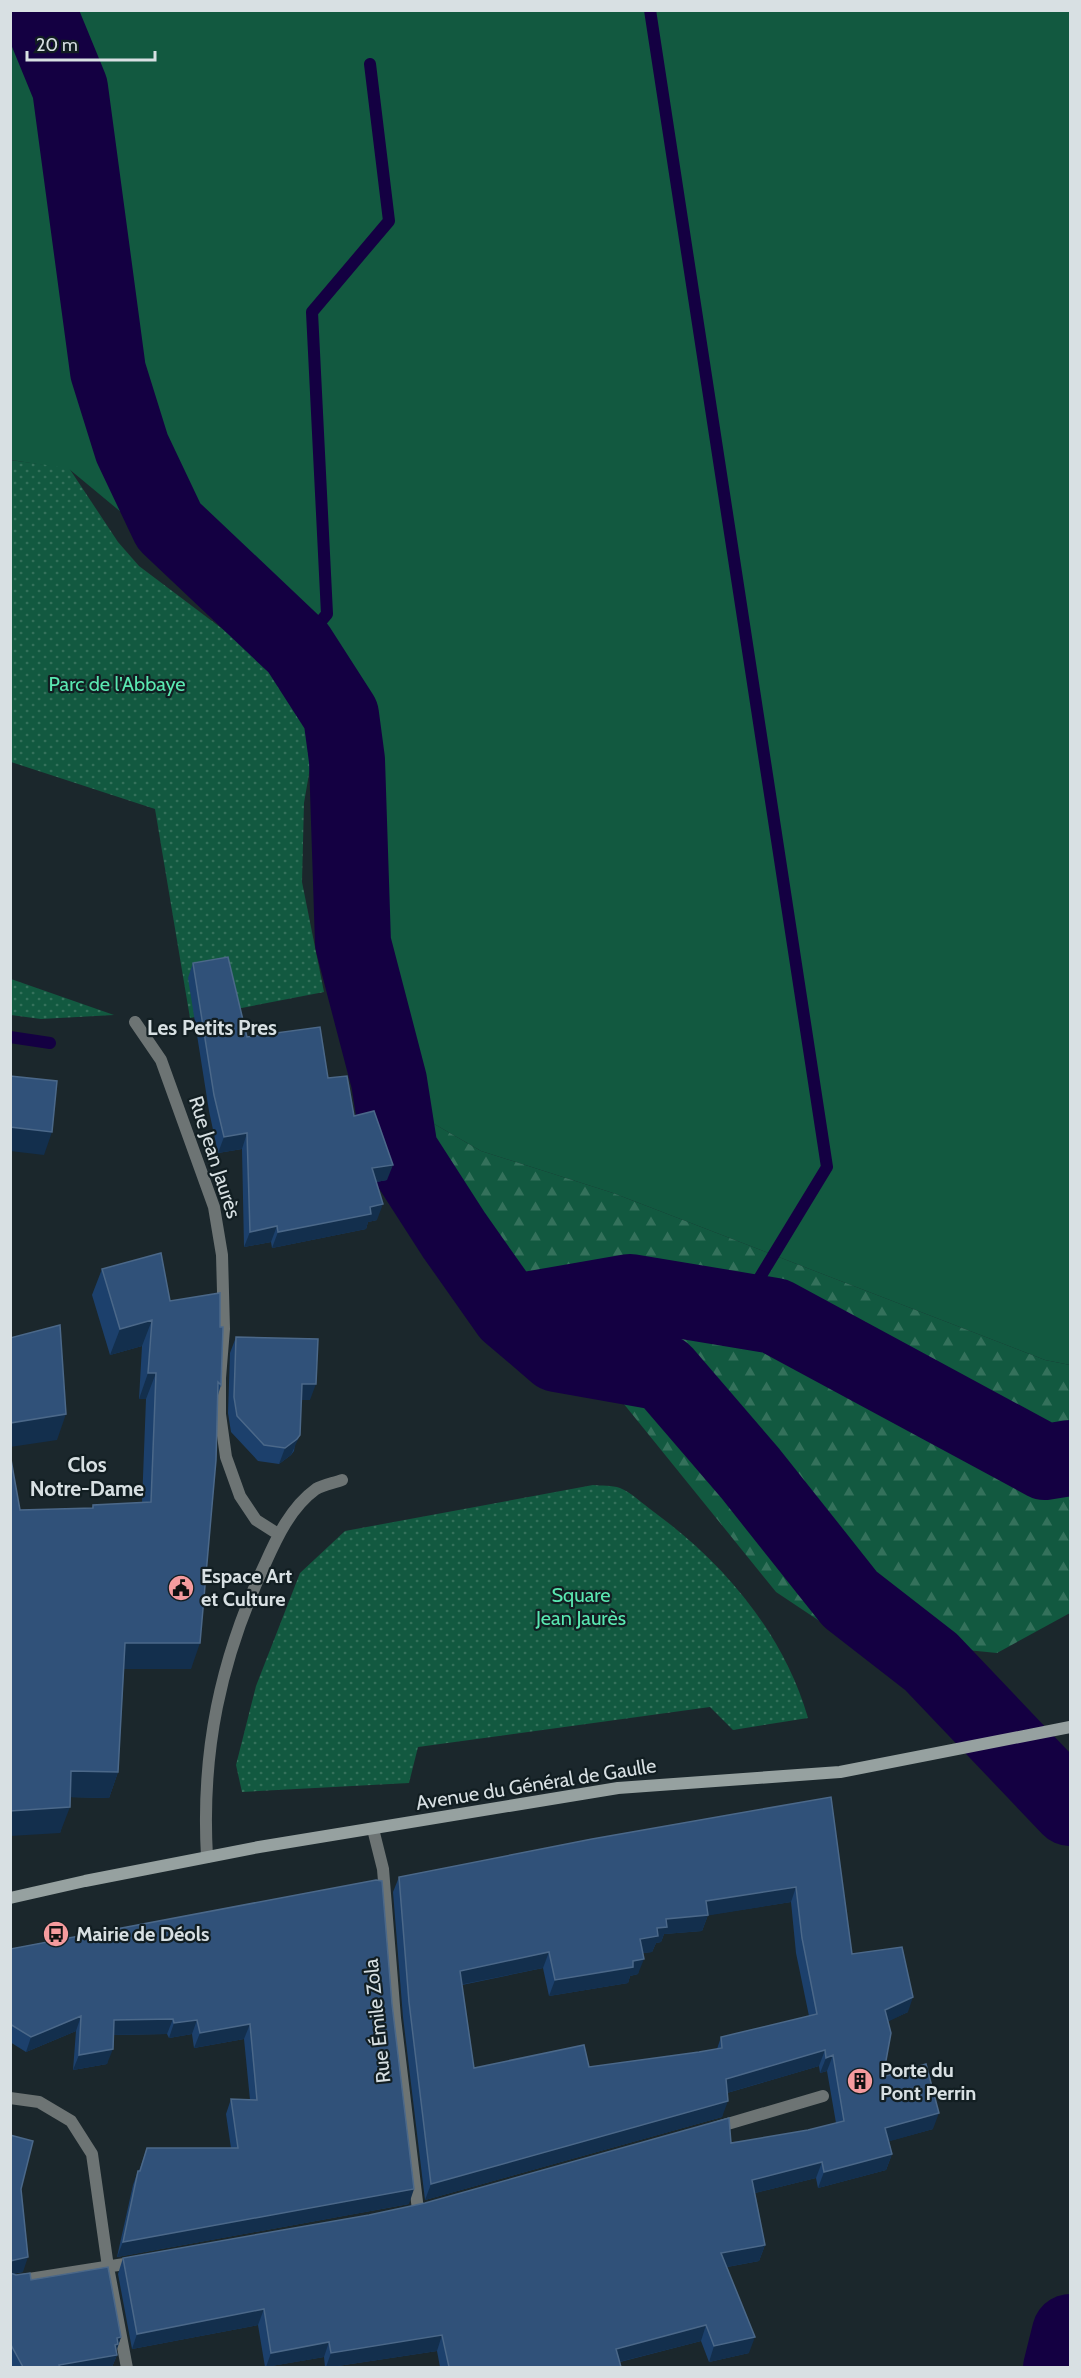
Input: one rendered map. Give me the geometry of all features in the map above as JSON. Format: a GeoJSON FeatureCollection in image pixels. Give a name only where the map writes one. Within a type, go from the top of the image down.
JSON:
{"type":"FeatureCollection","features":[{"type":"Feature","properties":{"kind":"main road","name":"Avenue du Général de Gaulle"},"geometry":{"type":"LineString","coordinates":[[10,1899],[207,1857],[618,1788],[840,1772],[1071,1727]]}},
{"type":"Feature","properties":{"kind":"street","name":"Rue Jean Jaurès"},"geometry":{"type":"LineString","coordinates":[[135,1022],[161,1060],[214,1207],[222,1255],[224,1329],[220,1414],[226,1457],[240,1496],[256,1520],[278,1534]]}},
{"type":"Feature","properties":{"kind":"street"},"geometry":{"type":"LineString","coordinates":[[207,1857],[205,1826],[207,1763],[216,1702],[232,1643],[278,1534],[298,1505],[318,1488],[342,1480]]}},
{"type":"Feature","properties":{"kind":"street","name":"Rue Émile Zola"},"geometry":{"type":"LineString","coordinates":[[373,1829],[383,1869],[395,2018],[418,2210]]}},
{"type":"Feature","properties":{"kind":"street"},"geometry":{"type":"LineString","coordinates":[[697,2133],[823,2096]]}},
{"type":"Feature","properties":{"kind":"street"},"geometry":{"type":"LineString","coordinates":[[10,2098],[39,2102],[71,2121],[92,2154],[108,2267],[127,2367]]}},
{"type":"Feature","properties":{"kind":"street"},"geometry":{"type":"LineString","coordinates":[[10,2282],[154,2259]]}},
{"type":"Feature","properties":{"kind":"green space"},"geometry":{"type":"Polygon","coordinates":[[[10,11],[1070,11],[1070,1365],[1045,1360],[613,1193],[481,1151],[365,1084],[356,707],[69,469],[11,460],[10,11]]]}},
{"type":"Feature","properties":{"kind":"green space","name":"Parc de l'Abbaye"},"geometry":{"type":"Polygon","coordinates":[[[10,460],[69,468],[118,542],[139,566],[269,664],[317,727],[304,803],[302,882],[324,992],[190,1018],[155,809],[11,762],[10,460]]]}},
{"type":"Feature","properties":{"kind":"green space"},"geometry":{"type":"Polygon","coordinates":[[[10,979],[114,1015],[41,1019],[11,1015],[10,979]]]}},
{"type":"Feature","properties":{"kind":"green space"},"geometry":{"type":"Polygon","coordinates":[[[365,1084],[481,1151],[613,1193],[1045,1360],[1070,1365],[1070,1613],[997,1653],[845,1638],[776,1592],[365,1084]]]}},
{"type":"Feature","properties":{"kind":"green space","name":"Square Jean Jaurès"},"geometry":{"type":"Polygon","coordinates":[[[593,1485],[617,1487],[629,1492],[680,1532],[727,1577],[767,1629],[784,1658],[808,1718],[733,1730],[710,1707],[418,1747],[409,1783],[242,1792],[236,1765],[256,1686],[300,1573],[345,1531],[593,1485]]]}},
{"type":"Feature","properties":{"kind":"building"},"geometry":{"type":"Polygon","coordinates":[[[228,957],[247,1037],[320,1027],[328,1078],[347,1076],[354,1116],[374,1111],[393,1165],[372,1168],[383,1204],[370,1207],[371,1214],[278,1232],[277,1226],[250,1232],[247,1133],[224,1137],[214,1095],[193,963],[228,957]]]}},
{"type":"Feature","properties":{"kind":"building"},"geometry":{"type":"Polygon","coordinates":[[[10,1076],[57,1081],[52,1132],[10,1127],[10,1076]]]}},
{"type":"Feature","properties":{"kind":"building"},"geometry":{"type":"Polygon","coordinates":[[[161,1253],[170,1301],[220,1293],[220,1327],[223,1327],[221,1385],[218,1382],[216,1460],[200,1643],[125,1643],[118,1772],[71,1771],[70,1807],[10,1811],[10,1454],[20,1510],[93,1508],[93,1505],[151,1502],[156,1373],[148,1373],[152,1320],[120,1329],[102,1269],[161,1253]]]}},
{"type":"Feature","properties":{"kind":"building"},"geometry":{"type":"Polygon","coordinates":[[[60,1325],[66,1414],[10,1423],[10,1338],[60,1325]]]}},
{"type":"Feature","properties":{"kind":"building"},"geometry":{"type":"Polygon","coordinates":[[[236,1337],[318,1339],[316,1384],[302,1384],[300,1435],[285,1448],[264,1445],[237,1416],[234,1397],[236,1337]]]}},
{"type":"Feature","properties":{"kind":"building"},"geometry":{"type":"Polygon","coordinates":[[[831,1797],[852,1954],[902,1947],[913,1997],[885,2010],[891,2033],[883,2077],[926,2064],[939,2113],[885,2128],[892,2154],[824,2172],[822,2162],[752,2180],[765,2245],[721,2253],[755,2337],[714,2346],[706,2325],[616,2349],[621,2367],[449,2367],[442,2335],[331,2353],[329,2342],[271,2353],[264,2309],[137,2334],[123,2258],[425,2203],[729,2118],[731,2143],[808,2130],[844,2121],[833,2055],[826,2058],[825,2050],[726,2079],[728,2101],[431,2184],[409,2002],[399,1877],[592,1839],[831,1797]],[[796,1887],[706,1901],[708,1915],[666,1919],[667,1927],[657,1928],[658,1936],[640,1939],[644,1959],[633,1961],[633,1967],[555,1980],[549,1952],[460,1971],[474,2068],[584,2045],[589,2067],[699,2052],[722,2048],[721,2037],[817,2014],[802,1938],[796,1887]]]}},
{"type":"Feature","properties":{"kind":"building"},"geometry":{"type":"Polygon","coordinates":[[[376,1880],[382,1881],[392,2004],[414,2189],[123,2242],[138,2171],[140,2171],[147,2148],[238,2148],[231,2099],[257,2100],[250,2024],[200,2033],[197,2020],[174,2023],[173,2019],[114,2020],[113,2049],[79,2055],[81,2016],[31,2037],[10,2024],[10,1949],[376,1880]]]}},
{"type":"Feature","properties":{"kind":"building"},"geometry":{"type":"Polygon","coordinates":[[[10,2135],[33,2141],[21,2189],[28,2257],[10,2261],[10,2135]]]}},
{"type":"Feature","properties":{"kind":"building"},"geometry":{"type":"Polygon","coordinates":[[[108,2267],[121,2337],[117,2338],[118,2344],[115,2345],[117,2355],[59,2365],[60,2367],[23,2367],[10,2343],[10,2273],[16,2275],[30,2273],[31,2280],[108,2267]]]}},
{"type":"Feature","properties":{"kind":"waterway"},"geometry":{"type":"LineString","coordinates":[[38,10],[70,88],[108,371],[132,448],[169,526],[298,648],[341,715],[347,760],[353,943],[389,1081],[400,1151],[454,1235],[509,1313],[557,1354],[664,1373],[750,1473],[850,1599],[931,1662],[1070,1808]]}},
{"type":"Feature","properties":{"kind":"waterway"},"geometry":{"type":"LineString","coordinates":[[650,10],[827,1167],[740,1310]]}},
{"type":"Feature","properties":{"kind":"waterway"},"geometry":{"type":"LineString","coordinates":[[298,648],[327,614],[312,312],[389,221],[370,64]]}},
{"type":"Feature","properties":{"kind":"waterway"},"geometry":{"type":"LineString","coordinates":[[10,1037],[50,1043]]}},
{"type":"Feature","properties":{"kind":"waterway"},"geometry":{"type":"LineString","coordinates":[[509,1313],[630,1292],[775,1316],[1045,1462],[1070,1458]]}},
{"type":"Feature","properties":{"kind":"waterway"},"geometry":{"type":"LineString","coordinates":[[1061,2368],[1070,2332]]}},
{"type":"Feature","properties":{"kind":"place","name":"Espace Art et Culture"},"geometry":{"type":"Point","coordinates":[181,1588]}},
{"type":"Feature","properties":{"kind":"place","name":"Mairie de Déols"},"geometry":{"type":"Point","coordinates":[56,1934]}},
{"type":"Feature","properties":{"kind":"place","name":"Porte du Pont Perrin"},"geometry":{"type":"Point","coordinates":[860,2081]}},
{"type":"Feature","properties":{"kind":"district","name":"Les Petits Pres"},"geometry":{"type":"Point","coordinates":[212,1028]}},
{"type":"Feature","properties":{"kind":"district","name":"Clos Notre-Dame"},"geometry":{"type":"Point","coordinates":[87,1477]}}]}
